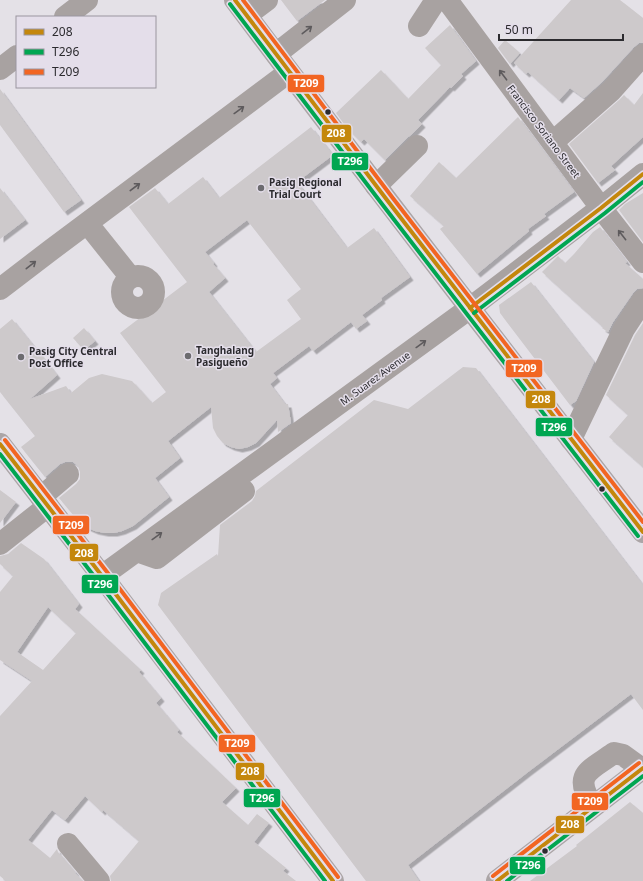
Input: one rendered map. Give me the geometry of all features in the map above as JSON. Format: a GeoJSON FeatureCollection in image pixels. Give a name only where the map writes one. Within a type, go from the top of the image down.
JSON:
{"type":"FeatureCollection","features":[{"type":"Feature","properties":{"kind":"main road"},"geometry":{"type":"LineString","coordinates":[[241,8],[376,186],[643,532]]}},
{"type":"Feature","properties":{"kind":"main road"},"geometry":{"type":"LineString","coordinates":[[0,444],[333,881]]}},
{"type":"Feature","properties":{"kind":"main road"},"geometry":{"type":"LineString","coordinates":[[497,881],[642,769]]}},
{"type":"Feature","properties":{"kind":"street"},"geometry":{"type":"LineString","coordinates":[[66,16],[87,0]]}},
{"type":"Feature","properties":{"kind":"street"},"geometry":{"type":"LineString","coordinates":[[241,8],[267,0]]}},
{"type":"Feature","properties":{"kind":"street"},"geometry":{"type":"LineString","coordinates":[[276,54],[345,0]]}},
{"type":"Feature","properties":{"kind":"street"},"geometry":{"type":"LineString","coordinates":[[418,26],[436,0]]}},
{"type":"Feature","properties":{"kind":"street","name":"Francisco Soriano Street"},"geometry":{"type":"LineString","coordinates":[[447,0],[601,208],[643,262]]}},
{"type":"Feature","properties":{"kind":"street"},"geometry":{"type":"LineString","coordinates":[[553,142],[611,90],[643,55]]}},
{"type":"Feature","properties":{"kind":"street"},"geometry":{"type":"LineString","coordinates":[[0,69],[16,57]]}},
{"type":"Feature","properties":{"kind":"street"},"geometry":{"type":"LineString","coordinates":[[0,289],[289,72]]}},
{"type":"Feature","properties":{"kind":"street"},"geometry":{"type":"LineString","coordinates":[[376,186],[417,146]]}},
{"type":"Feature","properties":{"kind":"street","name":"M. Suarez Avenue"},"geometry":{"type":"LineString","coordinates":[[102,576],[470,308],[643,174]]}},
{"type":"Feature","properties":{"kind":"street"},"geometry":{"type":"LineString","coordinates":[[87,223],[131,278]]}},
{"type":"Feature","properties":{"kind":"street"},"geometry":{"type":"LineString","coordinates":[[571,439],[624,330],[643,300]]}},
{"type":"Feature","properties":{"kind":"street"},"geometry":{"type":"LineString","coordinates":[[137,551],[157,558],[371,394],[400,360]]}},
{"type":"Feature","properties":{"kind":"street"},"geometry":{"type":"LineString","coordinates":[[0,544],[44,501],[68,474]]}},
{"type":"Feature","properties":{"kind":"street"},"geometry":{"type":"LineString","coordinates":[[214,514],[223,488]]}},
{"type":"Feature","properties":{"kind":"street"},"geometry":{"type":"LineString","coordinates":[[593,806],[587,797],[583,784],[586,773],[614,753],[623,755],[642,769]]}},
{"type":"Feature","properties":{"kind":"street"},"geometry":{"type":"LineString","coordinates":[[68,844],[99,881]]}},
{"type":"Feature","properties":{"kind":"building"},"geometry":{"type":"Polygon","coordinates":[[[281,0],[325,0],[297,21],[281,0]]]}},
{"type":"Feature","properties":{"kind":"building"},"geometry":{"type":"Polygon","coordinates":[[[571,0],[620,0],[643,18],[643,43],[639,43],[634,47],[602,82],[584,98],[570,88],[559,100],[528,72],[526,74],[514,63],[571,0]]]}},
{"type":"Feature","properties":{"kind":"building"},"geometry":{"type":"Polygon","coordinates":[[[450,25],[476,61],[461,74],[463,76],[451,88],[450,87],[418,120],[422,124],[385,160],[364,139],[361,142],[347,128],[336,113],[381,70],[408,99],[441,65],[425,48],[450,25]]]}},
{"type":"Feature","properties":{"kind":"building"},"geometry":{"type":"Polygon","coordinates":[[[505,40],[520,53],[510,64],[498,48],[505,40]]]}},
{"type":"Feature","properties":{"kind":"building"},"geometry":{"type":"Polygon","coordinates":[[[0,89],[81,200],[64,212],[0,125],[0,89]]]}},
{"type":"Feature","properties":{"kind":"building"},"geometry":{"type":"Polygon","coordinates":[[[643,93],[643,137],[611,166],[615,170],[598,183],[569,144],[624,95],[634,105],[643,93]]]}},
{"type":"Feature","properties":{"kind":"building"},"geometry":{"type":"Polygon","coordinates":[[[518,117],[574,192],[544,214],[546,216],[528,229],[529,231],[477,274],[440,229],[444,226],[410,196],[439,162],[456,178],[518,117]]]}},
{"type":"Feature","properties":{"kind":"building"},"geometry":{"type":"Polygon","coordinates":[[[311,127],[333,155],[297,182],[347,248],[374,228],[410,277],[381,298],[382,300],[362,315],[367,321],[356,329],[351,322],[313,351],[309,346],[273,373],[277,378],[270,384],[285,404],[288,404],[291,423],[278,432],[277,420],[256,443],[239,449],[223,443],[217,436],[213,428],[211,407],[168,441],[180,458],[155,478],[169,497],[133,526],[114,533],[95,531],[80,523],[59,498],[80,479],[78,466],[73,462],[65,462],[60,464],[45,477],[21,447],[35,436],[0,392],[0,329],[12,319],[57,375],[30,399],[66,386],[71,393],[89,378],[102,374],[132,381],[152,403],[166,392],[120,333],[187,282],[129,207],[155,188],[168,204],[203,177],[219,198],[311,127]],[[247,220],[205,252],[225,278],[209,292],[256,352],[301,319],[287,300],[301,289],[247,220]]]}},
{"type":"Feature","properties":{"kind":"building"},"geometry":{"type":"Polygon","coordinates":[[[0,188],[25,220],[0,239],[0,188]]]}},
{"type":"Feature","properties":{"kind":"building"},"geometry":{"type":"Polygon","coordinates":[[[643,193],[643,242],[619,210],[625,204],[643,193]]]}},
{"type":"Feature","properties":{"kind":"building"},"geometry":{"type":"Polygon","coordinates":[[[600,227],[627,262],[625,263],[643,279],[643,288],[637,289],[633,293],[608,332],[542,272],[558,256],[565,263],[593,232],[600,227]]]}},
{"type":"Feature","properties":{"kind":"building"},"geometry":{"type":"Polygon","coordinates":[[[531,282],[594,362],[576,401],[570,405],[500,313],[499,305],[531,282]]]}},
{"type":"Feature","properties":{"kind":"building"},"geometry":{"type":"Polygon","coordinates":[[[643,323],[643,467],[609,437],[628,415],[606,395],[635,335],[643,323]]]}},
{"type":"Feature","properties":{"kind":"building"},"geometry":{"type":"Polygon","coordinates":[[[84,328],[95,341],[84,350],[73,338],[84,328]]]}},
{"type":"Feature","properties":{"kind":"building"},"geometry":{"type":"Polygon","coordinates":[[[463,367],[476,368],[643,585],[643,710],[631,694],[528,772],[408,865],[419,881],[366,881],[158,605],[161,593],[217,554],[218,556],[220,525],[252,501],[256,491],[374,400],[408,409],[463,367]]]}},
{"type":"Feature","properties":{"kind":"building"},"geometry":{"type":"Polygon","coordinates":[[[0,490],[16,502],[0,523],[0,490]]]}},
{"type":"Feature","properties":{"kind":"building"},"geometry":{"type":"Polygon","coordinates":[[[21,543],[44,559],[79,604],[75,609],[141,670],[139,672],[161,698],[156,703],[179,730],[177,732],[236,788],[222,802],[248,825],[257,814],[269,823],[254,842],[286,868],[283,871],[296,881],[111,881],[110,876],[139,841],[103,810],[102,812],[85,796],[65,820],[52,810],[28,840],[50,858],[57,849],[83,881],[6,881],[0,876],[0,716],[32,681],[0,660],[0,592],[13,576],[0,564],[0,556],[8,554],[21,543]],[[48,607],[17,652],[43,670],[76,633],[48,607]]]}},
{"type":"Feature","properties":{"kind":"building"},"geometry":{"type":"Polygon","coordinates":[[[630,802],[643,813],[643,881],[530,881],[577,846],[576,845],[630,802]]]}},
{"type":"Feature","properties":{"kind":"transit line","name":"208"},"geometry":{"type":"LineString","coordinates":[[235,0],[643,532]]}},
{"type":"Feature","properties":{"kind":"transit line","name":"T209"},"geometry":{"type":"LineString","coordinates":[[243,0],[392,197],[643,522]]}},
{"type":"Feature","properties":{"kind":"transit line","name":"T296"},"geometry":{"type":"LineString","coordinates":[[230,4],[638,536]]}},
{"type":"Feature","properties":{"kind":"transit line","name":"208"},"geometry":{"type":"LineString","coordinates":[[470,308],[643,174]]}},
{"type":"Feature","properties":{"kind":"transit line","name":"T296"},"geometry":{"type":"LineString","coordinates":[[474,313],[605,213],[643,182]]}},
{"type":"Feature","properties":{"kind":"transit line","name":"T209"},"geometry":{"type":"LineString","coordinates":[[5,440],[338,877]]}},
{"type":"Feature","properties":{"kind":"transit line","name":"208"},"geometry":{"type":"LineString","coordinates":[[0,444],[333,881]]}},
{"type":"Feature","properties":{"kind":"transit line","name":"T296"},"geometry":{"type":"LineString","coordinates":[[0,454],[325,881]]}},
{"type":"Feature","properties":{"kind":"transit line","name":"T209"},"geometry":{"type":"LineString","coordinates":[[493,876],[639,763]]}},
{"type":"Feature","properties":{"kind":"transit line","name":"208"},"geometry":{"type":"LineString","coordinates":[[497,881],[643,768]]}},
{"type":"Feature","properties":{"kind":"transit line","name":"T296"},"geometry":{"type":"LineString","coordinates":[[507,881],[643,776]]}},
{"type":"Feature","properties":{"kind":"place","name":"Pasig Regional Trial Court"},"geometry":{"type":"Point","coordinates":[261,188]}},
{"type":"Feature","properties":{"kind":"place","name":"Tanghalang Pasigueño"},"geometry":{"type":"Point","coordinates":[188,356]}},
{"type":"Feature","properties":{"kind":"place","name":"Pasig City Central Post Office"},"geometry":{"type":"Point","coordinates":[21,357]}}]}
